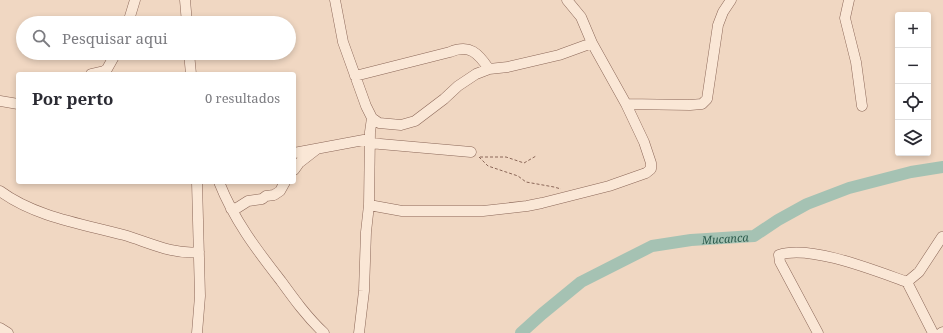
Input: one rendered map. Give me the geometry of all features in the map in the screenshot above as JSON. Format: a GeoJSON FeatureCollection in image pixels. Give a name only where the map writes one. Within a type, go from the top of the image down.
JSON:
{"type":"FeatureCollection","features":[{"type":"Feature","properties":{"kind":"street"},"geometry":{"type":"LineString","coordinates":[[130,16],[135,0]]}},
{"type":"Feature","properties":{"kind":"street"},"geometry":{"type":"LineString","coordinates":[[185,0],[186,16]]}},
{"type":"Feature","properties":{"kind":"street"},"geometry":{"type":"LineString","coordinates":[[335,0],[344,42],[355,76],[372,118],[379,123],[400,125],[415,121],[444,99],[458,86],[476,74],[489,69],[559,55],[592,43]]}},
{"type":"Feature","properties":{"kind":"street"},"geometry":{"type":"LineString","coordinates":[[369,206],[402,211],[483,211],[527,206],[609,186],[646,173],[651,169],[651,163],[644,142],[626,104],[592,43],[581,17],[567,0]]}},
{"type":"Feature","properties":{"kind":"street"},"geometry":{"type":"LineString","coordinates":[[626,104],[702,104],[707,99],[718,25],[723,12],[731,0]]}},
{"type":"Feature","properties":{"kind":"street"},"geometry":{"type":"LineString","coordinates":[[849,0],[845,18],[856,62],[862,106]]}},
{"type":"Feature","properties":{"kind":"street"},"geometry":{"type":"LineString","coordinates":[[355,76],[450,52],[460,48],[471,50],[482,59],[489,69]]}},
{"type":"Feature","properties":{"kind":"street"},"geometry":{"type":"LineString","coordinates":[[104,72],[108,69],[112,60]]}},
{"type":"Feature","properties":{"kind":"street"},"geometry":{"type":"LineString","coordinates":[[190,60],[191,72]]}},
{"type":"Feature","properties":{"kind":"street"},"geometry":{"type":"LineString","coordinates":[[0,101],[16,104]]}},
{"type":"Feature","properties":{"kind":"street"},"geometry":{"type":"LineString","coordinates":[[359,333],[364,291],[366,232],[369,206],[369,141],[372,118]]}},
{"type":"Feature","properties":{"kind":"street"},"geometry":{"type":"LineString","coordinates":[[296,153],[369,141],[475,155]]}},
{"type":"Feature","properties":{"kind":"street"},"geometry":{"type":"LineString","coordinates":[[296,168],[318,148]]}},
{"type":"Feature","properties":{"kind":"street"},"geometry":{"type":"LineString","coordinates":[[197,333],[200,296],[198,184]]}},
{"type":"Feature","properties":{"kind":"street"},"geometry":{"type":"LineString","coordinates":[[220,184],[231,209],[253,245],[310,320],[324,333]]}},
{"type":"Feature","properties":{"kind":"street"},"geometry":{"type":"LineString","coordinates":[[231,209],[238,208],[248,201],[274,195],[280,191],[285,184]]}},
{"type":"Feature","properties":{"kind":"street"},"geometry":{"type":"LineString","coordinates":[[0,191],[24,206],[40,212],[176,251],[190,253],[199,252]]}},
{"type":"Feature","properties":{"kind":"street"},"geometry":{"type":"LineString","coordinates":[[906,282],[919,272],[942,237]]}},
{"type":"Feature","properties":{"kind":"street"},"geometry":{"type":"LineString","coordinates":[[818,333],[780,262],[779,255],[786,252],[820,253],[869,268],[906,282],[934,333]]}},
{"type":"Feature","properties":{"kind":"street"},"geometry":{"type":"LineString","coordinates":[[0,328],[8,333]]}},
{"type":"Feature","properties":{"kind":"path"},"geometry":{"type":"LineString","coordinates":[[475,155],[506,157],[524,162],[536,156]]}},
{"type":"Feature","properties":{"kind":"path"},"geometry":{"type":"LineString","coordinates":[[475,155],[488,166],[518,176],[526,182],[561,189]]}},
{"type":"Feature","properties":{"kind":"waterway","name":"Mucanca"},"geometry":{"type":"LineString","coordinates":[[521,333],[581,282],[652,246],[691,240],[754,236],[778,220],[807,204],[849,188],[911,172],[943,167]]}}]}
